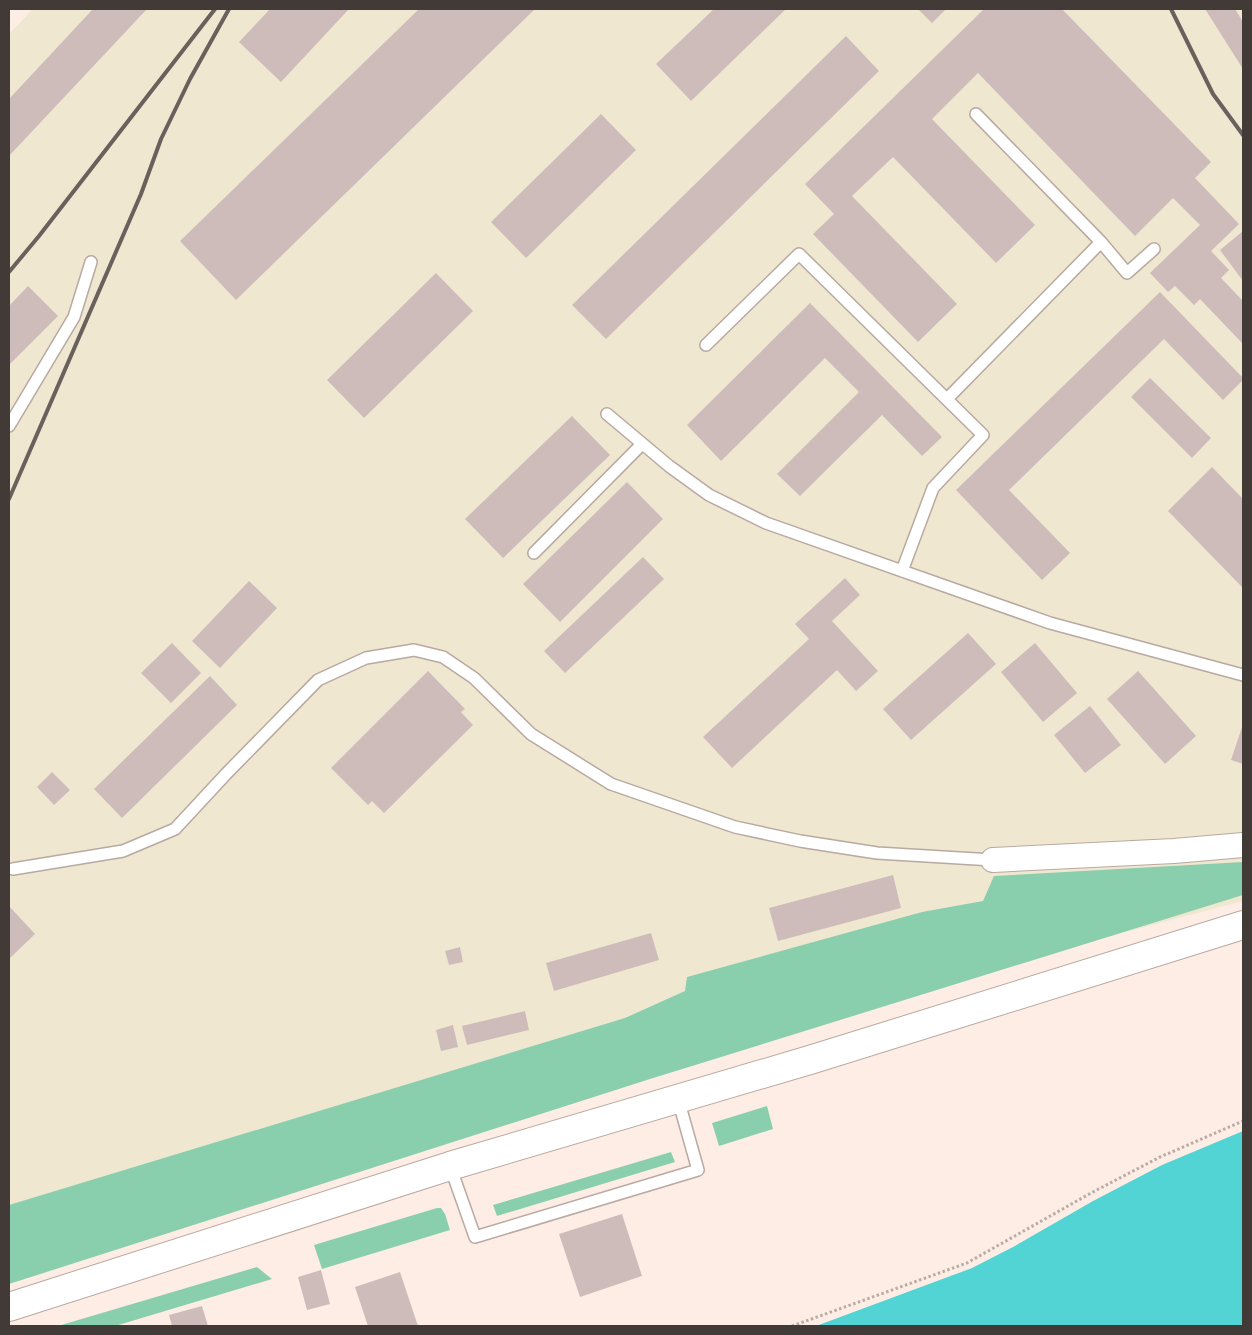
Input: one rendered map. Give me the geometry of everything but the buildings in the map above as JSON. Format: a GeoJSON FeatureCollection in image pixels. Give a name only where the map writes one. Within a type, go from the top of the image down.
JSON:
{"type":"FeatureCollection","features":[{"type":"Feature","properties":{"kind":"main road"},"geometry":{"type":"LineString","coordinates":[[9,1307],[450,1166],[813,1059],[1243,925]]}},
{"type":"Feature","properties":{"kind":"street"},"geometry":{"type":"LineString","coordinates":[[992,860],[1174,851],[1243,845]]}},
{"type":"Feature","properties":{"kind":"lane"},"geometry":{"type":"LineString","coordinates":[[976,114],[1101,242],[1127,273],[1154,249]]}},
{"type":"Feature","properties":{"kind":"lane"},"geometry":{"type":"LineString","coordinates":[[947,399],[1101,242]]}},
{"type":"Feature","properties":{"kind":"lane"},"geometry":{"type":"LineString","coordinates":[[706,345],[799,254],[984,435],[933,488],[902,571]]}},
{"type":"Feature","properties":{"kind":"lane"},"geometry":{"type":"LineString","coordinates":[[9,426],[74,317],[91,262]]}},
{"type":"Feature","properties":{"kind":"lane"},"geometry":{"type":"LineString","coordinates":[[607,414],[669,466],[709,495],[766,523],[1050,623],[1243,675]]}},
{"type":"Feature","properties":{"kind":"lane"},"geometry":{"type":"LineString","coordinates":[[534,554],[642,444]]}},
{"type":"Feature","properties":{"kind":"lane"},"geometry":{"type":"LineString","coordinates":[[14,869],[123,851],[175,829],[318,680],[366,658],[414,650],[442,657],[474,678],[531,734],[611,784],[735,826],[800,841],[877,854],[992,860]]}},
{"type":"Feature","properties":{"kind":"lane"},"geometry":{"type":"LineString","coordinates":[[450,1166],[475,1237],[698,1170],[678,1099]]}},
{"type":"Feature","properties":{"kind":"path"},"geometry":{"type":"LineString","coordinates":[[792,1326],[967,1263],[1091,1193],[1160,1157],[1243,1121]]}},
{"type":"Feature","properties":{"kind":"shaded area"},"geometry":{"type":"Polygon","coordinates":[[[33,9],[1243,9],[1243,901],[9,1227],[9,34],[33,9]]]}},
{"type":"Feature","properties":{"kind":"green space"},"geometry":{"type":"Polygon","coordinates":[[[1243,862],[1243,895],[650,1079],[9,1284],[9,1205],[625,1018],[685,991],[687,977],[922,912],[983,901],[994,876],[1243,862]]]}},
{"type":"Feature","properties":{"kind":"green space"},"geometry":{"type":"Polygon","coordinates":[[[767,1106],[773,1129],[719,1146],[712,1123],[767,1106]]]}},
{"type":"Feature","properties":{"kind":"green space"},"geometry":{"type":"Polygon","coordinates":[[[671,1152],[675,1162],[497,1216],[493,1205],[671,1152]]]}},
{"type":"Feature","properties":{"kind":"green space"},"geometry":{"type":"Polygon","coordinates":[[[441,1208],[445,1214],[450,1230],[322,1269],[314,1245],[441,1208]]]}},
{"type":"Feature","properties":{"kind":"green space"},"geometry":{"type":"Polygon","coordinates":[[[257,1267],[272,1279],[115,1326],[58,1326],[257,1267]]]}},
{"type":"Feature","properties":{"kind":"water"},"geometry":{"type":"Polygon","coordinates":[[[1243,1131],[1243,1326],[816,1326],[972,1268],[1162,1165],[1243,1131]]]}},
{"type":"Feature","properties":{"kind":"railway"},"geometry":{"type":"LineString","coordinates":[[9,272],[215,9]]}},
{"type":"Feature","properties":{"kind":"railway"},"geometry":{"type":"LineString","coordinates":[[9,499],[141,194],[161,139],[190,79],[229,9]]}},
{"type":"Feature","properties":{"kind":"railway"},"geometry":{"type":"LineString","coordinates":[[1171,9],[1213,94],[1243,135]]}}]}
